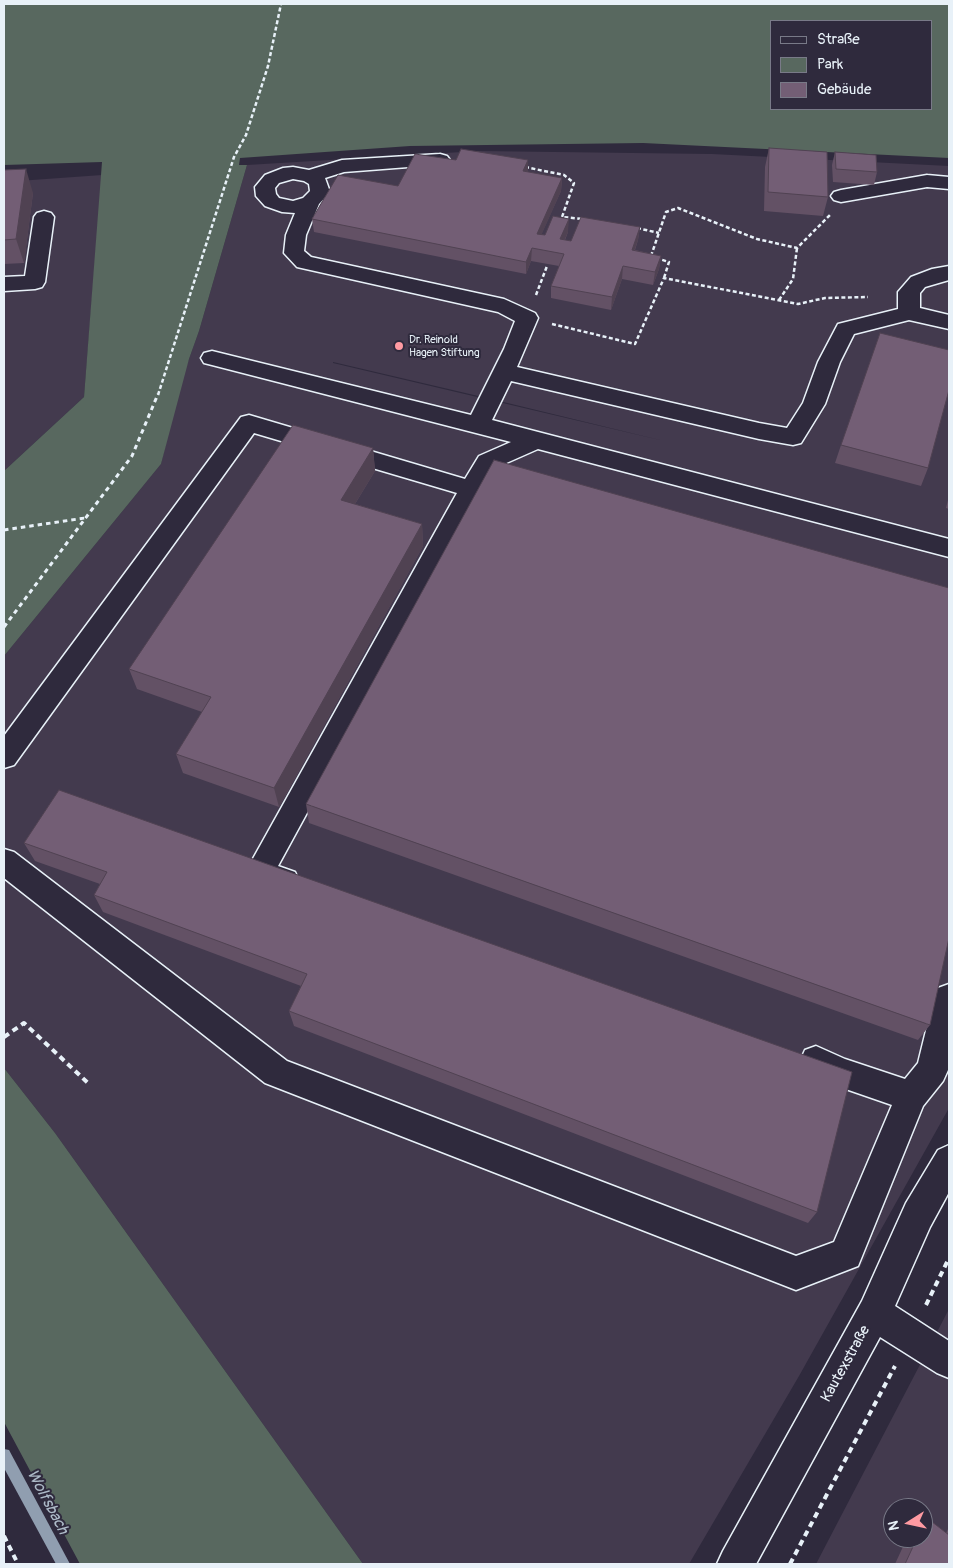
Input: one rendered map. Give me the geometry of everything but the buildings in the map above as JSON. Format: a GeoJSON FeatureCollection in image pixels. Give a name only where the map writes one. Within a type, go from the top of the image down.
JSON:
{"type":"FeatureCollection","features":[{"type":"Feature","properties":{"kind":"street"},"geometry":{"type":"LineString","coordinates":[[310,176],[342,166],[440,160]]}},
{"type":"Feature","properties":{"kind":"street"},"geometry":{"type":"LineString","coordinates":[[301,173],[310,176],[318,182],[320,187],[317,197],[310,202],[294,206],[282,206],[272,202],[265,193],[265,187],[272,179],[284,174],[301,173]]}},
{"type":"Feature","properties":{"kind":"street"},"geometry":{"type":"LineString","coordinates":[[842,196],[927,181],[949,183]]}},
{"type":"Feature","properties":{"kind":"street"},"geometry":{"type":"LineString","coordinates":[[310,202],[296,235],[294,253],[304,262],[504,306],[527,318],[504,372],[478,425]]}},
{"type":"Feature","properties":{"kind":"street"},"geometry":{"type":"LineString","coordinates":[[4,284],[34,282],[44,217]]}},
{"type":"Feature","properties":{"kind":"street"},"geometry":{"type":"LineString","coordinates":[[909,309],[909,292],[918,282],[939,274],[949,273]]}},
{"type":"Feature","properties":{"kind":"street"},"geometry":{"type":"LineString","coordinates":[[504,372],[758,431],[793,437],[814,404],[829,362],[846,329],[909,309],[949,322]]}},
{"type":"Feature","properties":{"kind":"street"},"geometry":{"type":"LineString","coordinates":[[212,358],[478,425],[949,548]]}},
{"type":"Feature","properties":{"kind":"street"},"geometry":{"type":"LineString","coordinates":[[4,757],[249,423],[472,489]]}},
{"type":"Feature","properties":{"kind":"street"},"geometry":{"type":"LineString","coordinates":[[306,888],[259,873],[487,462],[536,440]]}},
{"type":"Feature","properties":{"kind":"street"},"geometry":{"type":"LineString","coordinates":[[4,861],[276,1072],[796,1273],[846,1254],[911,1096],[932,1070],[949,998]]}},
{"type":"Feature","properties":{"kind":"street"},"geometry":{"type":"LineString","coordinates":[[789,1052],[840,1072],[911,1096]]}},
{"type":"Feature","properties":{"kind":"street","name":"Kautexstraße"},"geometry":{"type":"LineString","coordinates":[[736,1564],[874,1313],[918,1215],[949,1161]]}},
{"type":"Feature","properties":{"kind":"street"},"geometry":{"type":"LineString","coordinates":[[874,1313],[949,1361]]}},
{"type":"Feature","properties":{"kind":"path"},"geometry":{"type":"LineString","coordinates":[[4,627],[132,456],[164,380],[234,157],[246,135],[268,66],[281,4]]}},
{"type":"Feature","properties":{"kind":"path"},"geometry":{"type":"LineString","coordinates":[[516,165],[564,175],[574,183],[562,217],[591,220]]}},
{"type":"Feature","properties":{"kind":"path"},"geometry":{"type":"LineString","coordinates":[[779,300],[793,279],[797,248],[830,215],[842,206],[842,196]]}},
{"type":"Feature","properties":{"kind":"path"},"geometry":{"type":"LineString","coordinates":[[547,266],[527,318],[635,344],[664,278],[668,262],[651,257],[666,212],[678,208],[757,240],[797,248]]}},
{"type":"Feature","properties":{"kind":"path"},"geometry":{"type":"LineString","coordinates":[[630,226],[659,232]]}},
{"type":"Feature","properties":{"kind":"path"},"geometry":{"type":"LineString","coordinates":[[664,278],[798,304],[825,298],[855,296],[909,309]]}},
{"type":"Feature","properties":{"kind":"path"},"geometry":{"type":"LineString","coordinates":[[4,530],[86,518]]}},
{"type":"Feature","properties":{"kind":"path"},"geometry":{"type":"LineString","coordinates":[[4,1037],[24,1023],[88,1083]]}},
{"type":"Feature","properties":{"kind":"path"},"geometry":{"type":"LineString","coordinates":[[790,1564],[911,1336],[949,1258]]}},
{"type":"Feature","properties":{"kind":"path"},"geometry":{"type":"LineString","coordinates":[[4,1536],[18,1564]]}},
{"type":"Feature","properties":{"kind":"shaded area"},"geometry":{"type":"Polygon","coordinates":[[[478,151],[712,154],[949,166],[949,1108],[799,1376],[689,1564],[363,1564],[55,1133],[4,1068],[4,656],[161,464],[180,384],[199,331],[247,165],[478,151]],[[333,362],[664,441],[491,399],[333,362]]]}},
{"type":"Feature","properties":{"kind":"shaded area"},"geometry":{"type":"Polygon","coordinates":[[[102,175],[84,397],[4,471],[4,182],[102,175]]]}},
{"type":"Feature","properties":{"kind":"shaded area"},"geometry":{"type":"Polygon","coordinates":[[[949,1309],[949,1564],[816,1564],[949,1309]]]}},
{"type":"Feature","properties":{"kind":"green space"},"geometry":{"type":"Polygon","coordinates":[[[4,4],[949,4],[949,158],[643,143],[410,146],[240,158],[239,165],[247,165],[199,331],[189,359],[161,464],[4,656],[4,471],[84,397],[102,162],[4,165],[4,4]]]}},
{"type":"Feature","properties":{"kind":"green space"},"geometry":{"type":"Polygon","coordinates":[[[4,1068],[55,1133],[363,1564],[80,1564],[4,1422],[4,1068]]]}},
{"type":"Feature","properties":{"kind":"waterway","name":"Wolfsbach"},"geometry":{"type":"LineString","coordinates":[[4,1455],[63,1564]]}},
{"type":"Feature","properties":{"kind":"place","name":"Dr. Reinold Hagen Stiftung"},"geometry":{"type":"Point","coordinates":[399,346]}}]}
